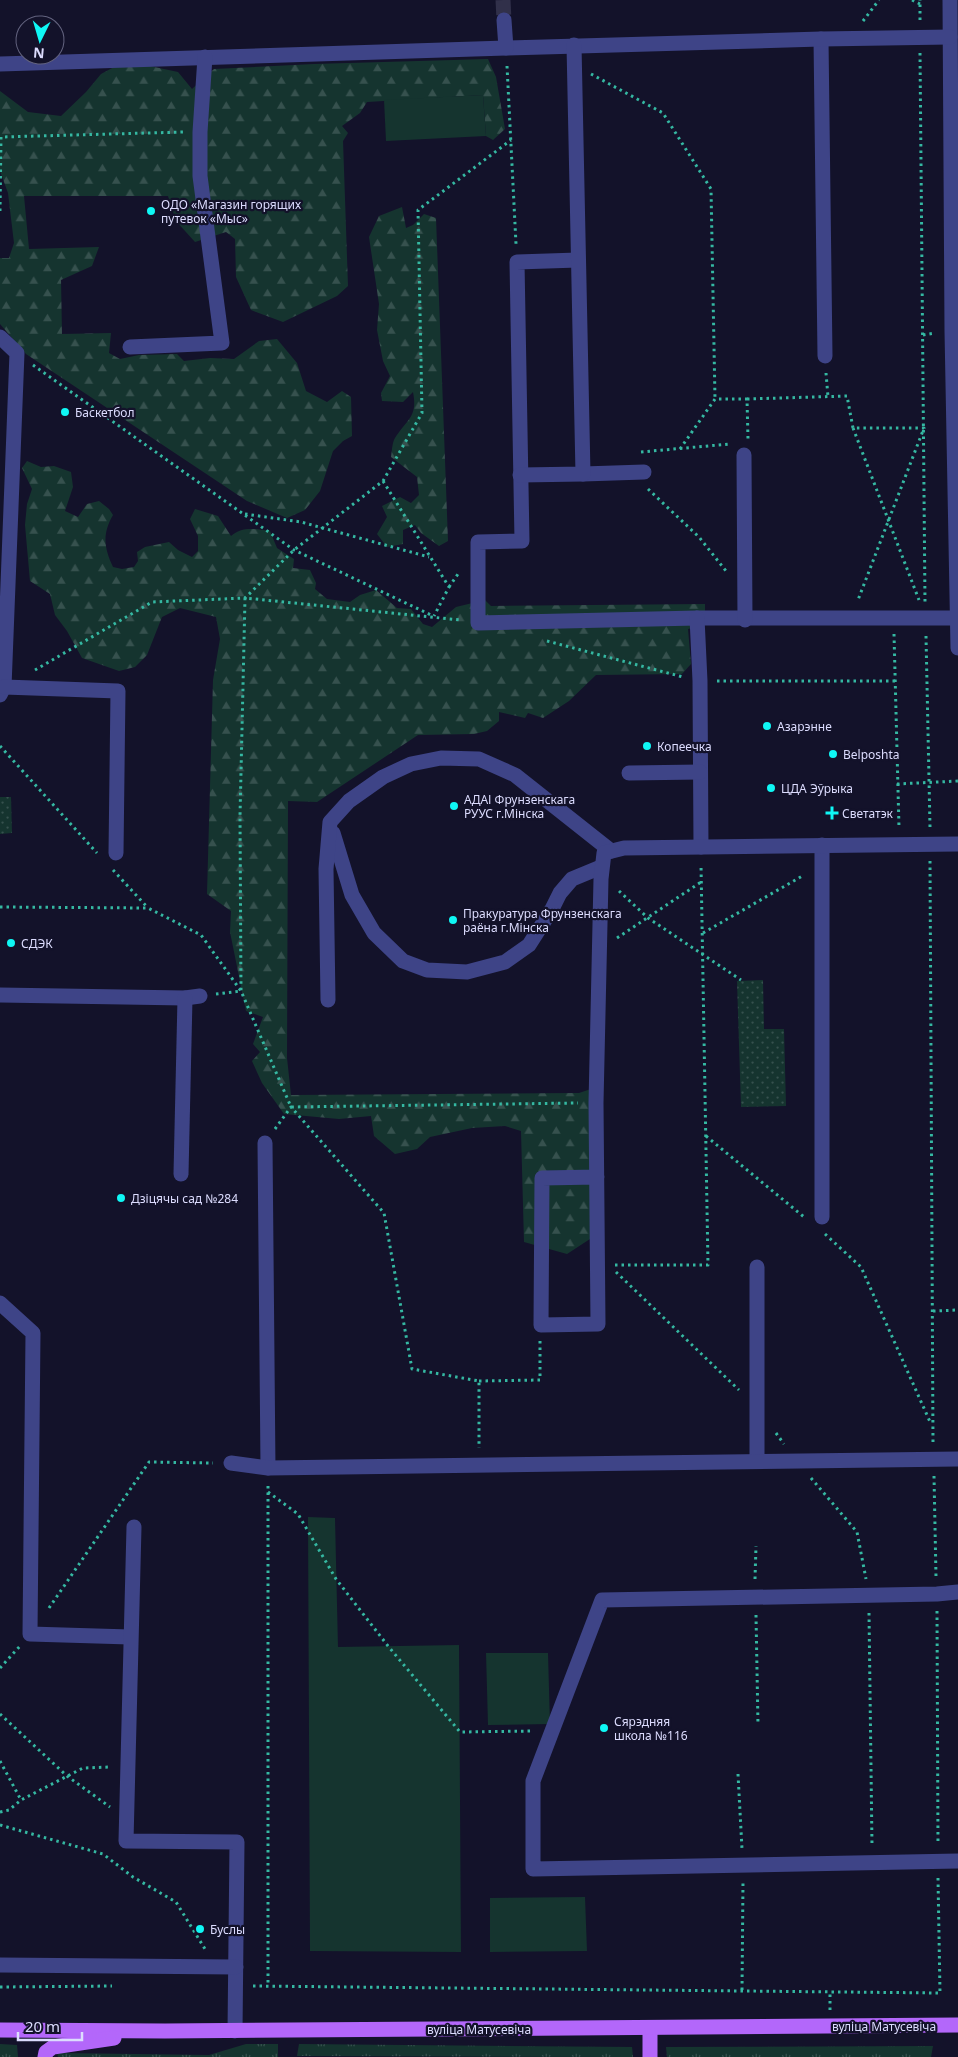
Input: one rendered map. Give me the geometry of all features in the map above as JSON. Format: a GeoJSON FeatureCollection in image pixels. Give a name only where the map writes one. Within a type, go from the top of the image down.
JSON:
{"type":"FeatureCollection","features":[{"type":"Feature","properties":{"kind":"main road","name":"вуліца Матусевіча"},"geometry":{"type":"LineString","coordinates":[[0,2030],[235,2031],[958,2025]]}},
{"type":"Feature","properties":{"kind":"main road"},"geometry":{"type":"LineString","coordinates":[[650,2028],[650,2057]]}},
{"type":"Feature","properties":{"kind":"main road"},"geometry":{"type":"LineString","coordinates":[[45,2057],[46,2052],[52,2047],[165,2031]]}},
{"type":"Feature","properties":{"kind":"street"},"geometry":{"type":"LineString","coordinates":[[950,0],[952,331],[958,648]]}},
{"type":"Feature","properties":{"kind":"street"},"geometry":{"type":"LineString","coordinates":[[504,20],[506,48]]}},
{"type":"Feature","properties":{"kind":"street"},"geometry":{"type":"LineString","coordinates":[[0,64],[574,45],[822,38],[950,37]]}},
{"type":"Feature","properties":{"kind":"street"},"geometry":{"type":"LineString","coordinates":[[822,38],[825,356]]}},
{"type":"Feature","properties":{"kind":"street"},"geometry":{"type":"LineString","coordinates":[[574,45],[583,474]]}},
{"type":"Feature","properties":{"kind":"street"},"geometry":{"type":"LineString","coordinates":[[130,347],[222,343],[200,176],[200,132],[205,57]]}},
{"type":"Feature","properties":{"kind":"street"},"geometry":{"type":"LineString","coordinates":[[578,260],[517,262],[522,541],[478,542],[478,623],[698,618],[745,620],[893,617],[958,618]]}},
{"type":"Feature","properties":{"kind":"street"},"geometry":{"type":"LineString","coordinates":[[0,337],[17,353],[2,691],[118,691],[110,856]]}},
{"type":"Feature","properties":{"kind":"street"},"geometry":{"type":"LineString","coordinates":[[743,447],[745,620]]}},
{"type":"Feature","properties":{"kind":"street"},"geometry":{"type":"LineString","coordinates":[[520,475],[637,472]]}},
{"type":"Feature","properties":{"kind":"street"},"geometry":{"type":"LineString","coordinates":[[698,618],[700,847]]}},
{"type":"Feature","properties":{"kind":"street"},"geometry":{"type":"LineString","coordinates":[[328,1000],[326,869],[330,822],[349,801],[383,777],[411,764],[442,758],[479,759],[515,775],[611,851]]}},
{"type":"Feature","properties":{"kind":"street"},"geometry":{"type":"LineString","coordinates":[[629,773],[700,772]]}},
{"type":"Feature","properties":{"kind":"street"},"geometry":{"type":"LineString","coordinates":[[330,822],[352,896],[374,933],[403,961],[427,970],[467,972],[504,962],[529,945],[560,893],[572,879],[601,867]]}},
{"type":"Feature","properties":{"kind":"street"},"geometry":{"type":"LineString","coordinates":[[597,1177],[542,1178],[541,1325],[598,1324],[597,1177],[596,1103],[601,867],[604,853],[624,848],[700,847],[822,850],[899,844],[958,844]]}},
{"type":"Feature","properties":{"kind":"street"},"geometry":{"type":"LineString","coordinates":[[822,850],[822,1224]]}},
{"type":"Feature","properties":{"kind":"street"},"geometry":{"type":"LineString","coordinates":[[0,995],[193,997],[181,1174]]}},
{"type":"Feature","properties":{"kind":"street"},"geometry":{"type":"LineString","coordinates":[[265,1143],[268,1468]]}},
{"type":"Feature","properties":{"kind":"street"},"geometry":{"type":"LineString","coordinates":[[757,1267],[757,1461]]}},
{"type":"Feature","properties":{"kind":"street"},"geometry":{"type":"LineString","coordinates":[[0,1303],[33,1333],[30,1634],[130,1637]]}},
{"type":"Feature","properties":{"kind":"street"},"geometry":{"type":"LineString","coordinates":[[231,1463],[268,1468],[958,1459]]}},
{"type":"Feature","properties":{"kind":"street"},"geometry":{"type":"LineString","coordinates":[[134,1527],[126,1841],[237,1842],[235,2031]]}},
{"type":"Feature","properties":{"kind":"street"},"geometry":{"type":"LineString","coordinates":[[958,1592],[869,1596],[602,1600],[533,1781],[533,1868],[958,1861]]}},
{"type":"Feature","properties":{"kind":"street"},"geometry":{"type":"LineString","coordinates":[[0,1965],[236,1967]]}},
{"type":"Feature","properties":{"kind":"path"},"geometry":{"type":"LineString","coordinates":[[236,1985],[940,1993],[933,1427],[930,843],[925,617],[920,2],[912,0]]}},
{"type":"Feature","properties":{"kind":"path"},"geometry":{"type":"LineString","coordinates":[[506,48],[517,262]]}},
{"type":"Feature","properties":{"kind":"path"},"geometry":{"type":"LineString","coordinates":[[574,65],[663,113],[711,189],[715,399],[680,449]]}},
{"type":"Feature","properties":{"kind":"path"},"geometry":{"type":"LineString","coordinates":[[0,211],[0,137],[200,132]]}},
{"type":"Feature","properties":{"kind":"path"},"geometry":{"type":"LineString","coordinates":[[241,992],[240,816],[245,598],[294,550],[383,481],[422,413],[418,210],[511,140]]}},
{"type":"Feature","properties":{"kind":"path"},"geometry":{"type":"LineString","coordinates":[[17,353],[294,550],[434,616]]}},
{"type":"Feature","properties":{"kind":"path"},"geometry":{"type":"LineString","coordinates":[[825,356],[828,397]]}},
{"type":"Feature","properties":{"kind":"path"},"geometry":{"type":"LineString","coordinates":[[715,399],[847,396],[852,428],[925,617]]}},
{"type":"Feature","properties":{"kind":"path"},"geometry":{"type":"LineString","coordinates":[[744,596],[699,537],[637,472],[631,453],[743,447],[747,399]]}},
{"type":"Feature","properties":{"kind":"path"},"geometry":{"type":"LineString","coordinates":[[852,428],[924,428]]}},
{"type":"Feature","properties":{"kind":"path"},"geometry":{"type":"LineString","coordinates":[[852,618],[924,428]]}},
{"type":"Feature","properties":{"kind":"path"},"geometry":{"type":"LineString","coordinates":[[383,481],[429,557],[450,587],[434,616]]}},
{"type":"Feature","properties":{"kind":"path"},"geometry":{"type":"LineString","coordinates":[[242,514],[302,522],[429,557]]}},
{"type":"Feature","properties":{"kind":"path"},"geometry":{"type":"LineString","coordinates":[[2,691],[152,602],[245,598],[434,616],[478,623]]}},
{"type":"Feature","properties":{"kind":"path"},"geometry":{"type":"LineString","coordinates":[[893,617],[899,844]]}},
{"type":"Feature","properties":{"kind":"path"},"geometry":{"type":"LineString","coordinates":[[546,641],[700,681],[895,681]]}},
{"type":"Feature","properties":{"kind":"path"},"geometry":{"type":"LineString","coordinates":[[0,746],[110,856]]}},
{"type":"Feature","properties":{"kind":"path"},"geometry":{"type":"LineString","coordinates":[[897,784],[958,781]]}},
{"type":"Feature","properties":{"kind":"path"},"geometry":{"type":"LineString","coordinates":[[700,847],[708,1264],[608,1265],[758,1408],[796,1461],[857,1532],[869,1596],[872,1862]]}},
{"type":"Feature","properties":{"kind":"path"},"geometry":{"type":"LineString","coordinates":[[703,933],[809,872],[822,850]]}},
{"type":"Feature","properties":{"kind":"path"},"geometry":{"type":"LineString","coordinates":[[110,866],[148,908],[200,935],[241,992],[291,1107],[384,1213],[412,1369],[479,1381],[540,1380],[541,1325]]}},
{"type":"Feature","properties":{"kind":"path"},"geometry":{"type":"LineString","coordinates":[[601,867],[620,892],[648,918],[741,980]]}},
{"type":"Feature","properties":{"kind":"path"},"geometry":{"type":"LineString","coordinates":[[610,943],[702,881]]}},
{"type":"Feature","properties":{"kind":"path"},"geometry":{"type":"LineString","coordinates":[[0,907],[148,908]]}},
{"type":"Feature","properties":{"kind":"path"},"geometry":{"type":"LineString","coordinates":[[193,997],[241,992]]}},
{"type":"Feature","properties":{"kind":"path"},"geometry":{"type":"LineString","coordinates":[[291,1107],[596,1103]]}},
{"type":"Feature","properties":{"kind":"path"},"geometry":{"type":"LineString","coordinates":[[265,1143],[291,1107]]}},
{"type":"Feature","properties":{"kind":"path"},"geometry":{"type":"LineString","coordinates":[[706,1136],[805,1218]]}},
{"type":"Feature","properties":{"kind":"path"},"geometry":{"type":"LineString","coordinates":[[822,1224],[861,1267],[933,1427]]}},
{"type":"Feature","properties":{"kind":"path"},"geometry":{"type":"LineString","coordinates":[[933,1311],[958,1310]]}},
{"type":"Feature","properties":{"kind":"path"},"geometry":{"type":"LineString","coordinates":[[478,1466],[479,1381]]}},
{"type":"Feature","properties":{"kind":"path"},"geometry":{"type":"LineString","coordinates":[[47,1610],[149,1462],[231,1463]]}},
{"type":"Feature","properties":{"kind":"path"},"geometry":{"type":"LineString","coordinates":[[268,1468],[268,1986]]}},
{"type":"Feature","properties":{"kind":"path"},"geometry":{"type":"LineString","coordinates":[[268,1492],[298,1514],[336,1579],[388,1646],[460,1732],[552,1731]]}},
{"type":"Feature","properties":{"kind":"path"},"geometry":{"type":"LineString","coordinates":[[755,1571],[756,1546]]}},
{"type":"Feature","properties":{"kind":"path"},"geometry":{"type":"LineString","coordinates":[[755,1597],[758,1725]]}},
{"type":"Feature","properties":{"kind":"path"},"geometry":{"type":"LineString","coordinates":[[0,1668],[30,1634]]}},
{"type":"Feature","properties":{"kind":"path"},"geometry":{"type":"LineString","coordinates":[[0,1714],[67,1776],[126,1818]]}},
{"type":"Feature","properties":{"kind":"path"},"geometry":{"type":"LineString","coordinates":[[0,1761],[21,1800]]}},
{"type":"Feature","properties":{"kind":"path"},"geometry":{"type":"LineString","coordinates":[[0,1812],[9,1810],[21,1800],[83,1768],[127,1766]]}},
{"type":"Feature","properties":{"kind":"path"},"geometry":{"type":"LineString","coordinates":[[0,1825],[103,1854],[133,1877],[176,1902],[217,1967]]}},
{"type":"Feature","properties":{"kind":"path"},"geometry":{"type":"LineString","coordinates":[[0,1987],[118,1986]]}},
{"type":"Feature","properties":{"kind":"green space"},"geometry":{"type":"Polygon","coordinates":[[[488,59],[496,77],[505,129],[493,140],[486,136],[483,95],[367,102],[360,113],[342,126],[348,133],[343,141],[348,286],[337,296],[283,322],[251,310],[236,277],[235,239],[226,232],[195,242],[176,221],[168,196],[24,196],[29,249],[99,247],[92,266],[61,280],[62,334],[111,333],[109,353],[120,359],[139,355],[177,354],[184,361],[210,358],[234,359],[259,341],[277,339],[297,363],[306,391],[327,402],[342,391],[351,397],[352,436],[343,441],[333,451],[320,491],[305,510],[287,518],[247,501],[26,354],[0,324],[0,258],[9,258],[14,243],[8,193],[0,171],[0,91],[28,112],[61,116],[86,92],[101,74],[114,67],[145,65],[178,72],[192,89],[214,69],[488,59]]]}},
{"type":"Feature","properties":{"kind":"green space"},"geometry":{"type":"Polygon","coordinates":[[[483,95],[486,136],[386,141],[384,100],[483,95]]]}},
{"type":"Feature","properties":{"kind":"green space"},"geometry":{"type":"Polygon","coordinates":[[[402,207],[406,228],[413,225],[424,214],[436,218],[448,541],[439,546],[421,533],[415,525],[403,530],[403,544],[387,547],[377,534],[387,517],[382,506],[400,497],[411,503],[419,495],[417,477],[391,457],[394,440],[413,413],[414,400],[413,392],[403,402],[382,401],[381,393],[390,376],[383,361],[377,330],[379,304],[369,237],[379,216],[402,207]]]}},
{"type":"Feature","properties":{"kind":"green space"},"geometry":{"type":"Polygon","coordinates":[[[27,461],[41,467],[54,466],[71,472],[73,487],[65,511],[78,517],[87,504],[99,501],[109,509],[113,515],[107,528],[106,547],[113,567],[122,569],[134,567],[138,561],[137,552],[145,547],[169,542],[178,550],[192,557],[198,551],[198,536],[190,519],[195,509],[218,516],[231,536],[244,529],[270,531],[277,548],[294,559],[293,568],[310,570],[316,583],[315,589],[327,599],[350,602],[360,595],[376,590],[397,608],[411,609],[423,624],[432,627],[456,607],[485,600],[491,606],[705,604],[705,625],[688,629],[691,664],[682,674],[596,675],[569,701],[543,718],[528,713],[525,718],[499,712],[499,721],[487,731],[474,734],[418,735],[317,802],[288,801],[287,1058],[291,1095],[579,1093],[603,1085],[603,1199],[590,1239],[567,1254],[524,1242],[521,1131],[505,1126],[472,1128],[430,1137],[417,1149],[395,1154],[374,1136],[371,1116],[339,1119],[284,1114],[262,1083],[252,1061],[260,1052],[253,1044],[263,1017],[246,1011],[230,932],[231,911],[207,894],[213,680],[220,639],[216,617],[180,608],[162,617],[147,655],[135,667],[119,671],[82,658],[67,631],[55,615],[50,594],[30,581],[25,525],[27,504],[32,489],[22,468],[27,461]]]}},
{"type":"Feature","properties":{"kind":"green space"},"geometry":{"type":"Polygon","coordinates":[[[0,797],[11,797],[12,833],[0,834],[0,797]]]}},
{"type":"Feature","properties":{"kind":"green space"},"geometry":{"type":"Polygon","coordinates":[[[763,980],[764,1029],[784,1029],[786,1106],[741,1107],[737,981],[763,980]]]}},
{"type":"Feature","properties":{"kind":"green space"},"geometry":{"type":"Polygon","coordinates":[[[308,1517],[335,1518],[338,1647],[459,1645],[461,1952],[310,1951],[308,1517]]]}},
{"type":"Feature","properties":{"kind":"green space"},"geometry":{"type":"Polygon","coordinates":[[[486,1653],[548,1653],[550,1724],[488,1725],[486,1653]]]}},
{"type":"Feature","properties":{"kind":"green space"},"geometry":{"type":"Polygon","coordinates":[[[585,1897],[587,1951],[490,1952],[490,1898],[585,1897]]]}},
{"type":"Feature","properties":{"kind":"green space"},"geometry":{"type":"Polygon","coordinates":[[[0,2044],[17,2045],[18,2057],[0,2057],[0,2044]]]}},
{"type":"Feature","properties":{"kind":"green space"},"geometry":{"type":"Polygon","coordinates":[[[246,2044],[278,2044],[278,2057],[58,2057],[57,2053],[209,2055],[246,2044]]]}},
{"type":"Feature","properties":{"kind":"green space"},"geometry":{"type":"Polygon","coordinates":[[[299,2044],[632,2047],[633,2057],[297,2056],[299,2044]]]}},
{"type":"Feature","properties":{"kind":"green space"},"geometry":{"type":"Polygon","coordinates":[[[933,2046],[931,2057],[667,2057],[666,2047],[933,2046]]]}},
{"type":"Feature","properties":{"kind":"tunnel"},"geometry":{"type":"LineString","coordinates":[[503,0],[504,20]]}},
{"type":"Feature","properties":{"kind":"place","name":"ОДО «Магазин горящих путевок «Мыс»"},"geometry":{"type":"Point","coordinates":[151,211]}},
{"type":"Feature","properties":{"kind":"place","name":"Баскетбол"},"geometry":{"type":"Point","coordinates":[65,412]}},
{"type":"Feature","properties":{"kind":"place","name":"Азарэнне"},"geometry":{"type":"Point","coordinates":[767,726]}},
{"type":"Feature","properties":{"kind":"place","name":"Копеечка"},"geometry":{"type":"Point","coordinates":[647,746]}},
{"type":"Feature","properties":{"kind":"place","name":"Belposhta"},"geometry":{"type":"Point","coordinates":[833,754]}},
{"type":"Feature","properties":{"kind":"place","name":"ЦДА Эўрыка"},"geometry":{"type":"Point","coordinates":[771,788]}},
{"type":"Feature","properties":{"kind":"place","name":"АДАІ Фрунзенскага РУУС г.Мінска"},"geometry":{"type":"Point","coordinates":[454,806]}},
{"type":"Feature","properties":{"kind":"place","name":"Светатэк"},"geometry":{"type":"Point","coordinates":[832,813]}},
{"type":"Feature","properties":{"kind":"place","name":"Пракуратура Фрунзенскага раёна г.Мінска"},"geometry":{"type":"Point","coordinates":[453,920]}},
{"type":"Feature","properties":{"kind":"place","name":"СДЭК"},"geometry":{"type":"Point","coordinates":[11,943]}},
{"type":"Feature","properties":{"kind":"place","name":"Дзіцячы сад №284"},"geometry":{"type":"Point","coordinates":[121,1198]}},
{"type":"Feature","properties":{"kind":"place","name":"Сярэдняя школа №116"},"geometry":{"type":"Point","coordinates":[604,1728]}},
{"type":"Feature","properties":{"kind":"place","name":"Буслы"},"geometry":{"type":"Point","coordinates":[200,1929]}}]}
